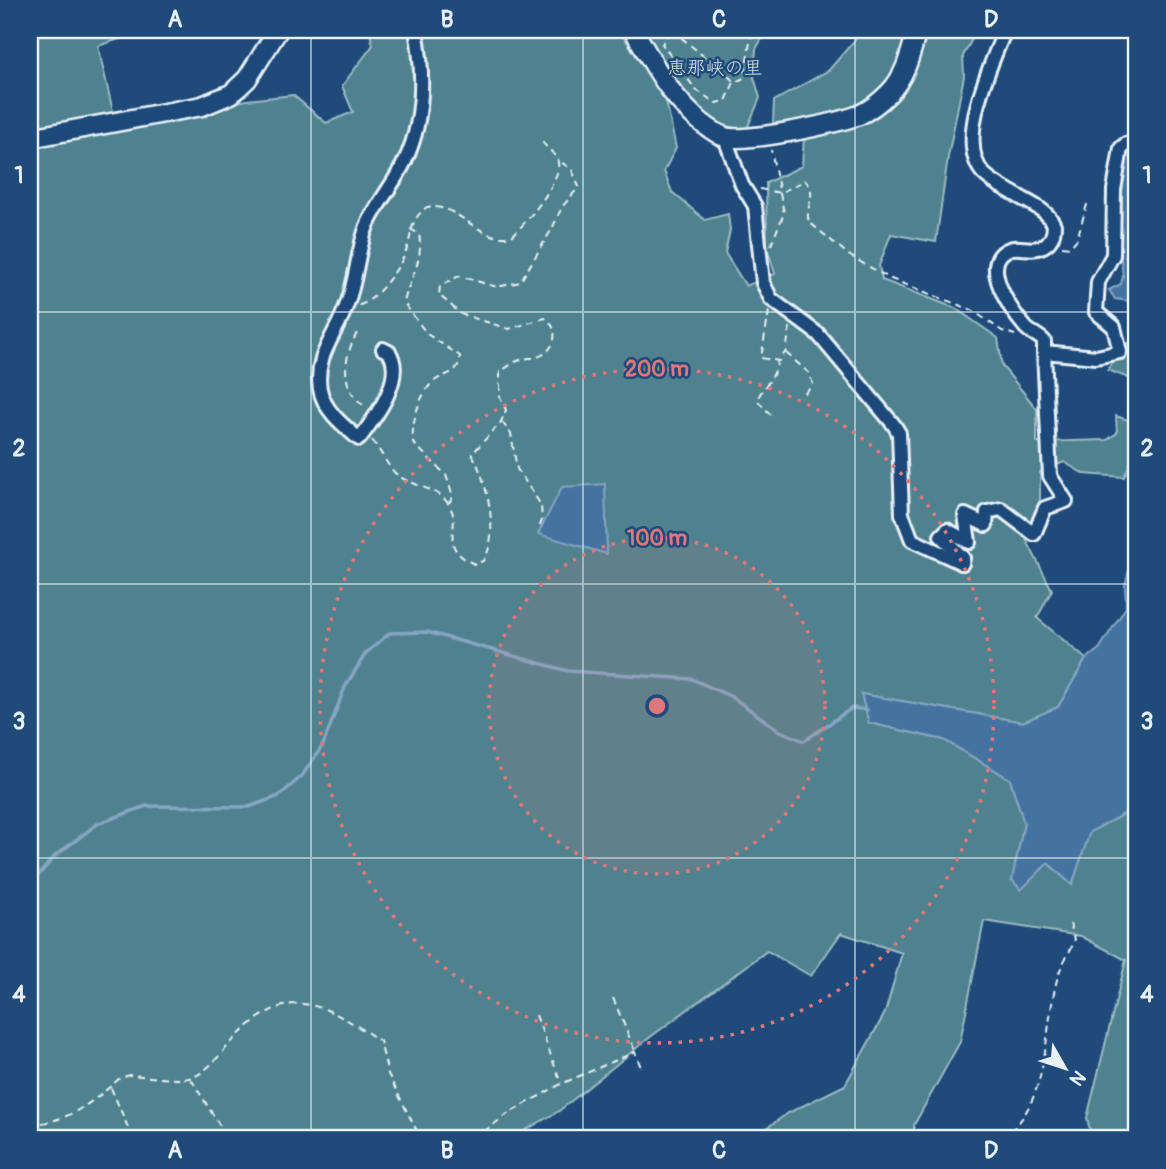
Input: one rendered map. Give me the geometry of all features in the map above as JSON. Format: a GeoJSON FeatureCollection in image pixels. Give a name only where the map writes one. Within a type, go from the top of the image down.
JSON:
{"type":"FeatureCollection","features":[{"type":"Feature","properties":{"kind":"street"},"geometry":{"type":"LineString","coordinates":[[30,138],[202,106],[231,94],[247,79],[278,30]]}},
{"type":"Feature","properties":{"kind":"street"},"geometry":{"type":"LineString","coordinates":[[383,349],[389,352],[394,364],[387,401],[359,439],[339,422],[320,391],[322,354],[348,300],[368,224],[405,160],[416,128],[422,92],[421,53],[416,30]]}},
{"type":"Feature","properties":{"kind":"street"},"geometry":{"type":"LineString","coordinates":[[634,30],[655,69],[696,121],[725,138],[769,135],[844,119],[872,107],[900,79],[917,30]]}},
{"type":"Feature","properties":{"kind":"street"},"geometry":{"type":"LineString","coordinates":[[725,138],[745,189],[755,206],[759,221],[763,283],[771,299],[818,334],[899,433],[902,514],[912,540],[962,563],[963,558],[941,536],[947,530],[969,542],[965,515],[986,525],[987,512],[1001,509],[1034,534],[1045,508],[1066,501],[1050,476],[1044,341],[1028,330],[997,279],[995,263],[1008,249],[1039,248],[1051,239],[1052,218],[985,175],[974,153],[972,133],[977,113],[990,65],[1005,30]]}},
{"type":"Feature","properties":{"kind":"street"},"geometry":{"type":"LineString","coordinates":[[1044,352],[1096,357],[1120,352],[1114,327],[1096,312],[1095,295],[1113,255],[1114,190],[1121,148],[1126,144],[1136,143]]}},
{"type":"Feature","properties":{"kind":"path"},"geometry":{"type":"LineString","coordinates":[[735,82],[672,30],[662,44],[696,90],[716,103],[726,101],[735,82],[744,78],[752,30]]}},
{"type":"Feature","properties":{"kind":"path"},"geometry":{"type":"LineString","coordinates":[[760,264],[784,213],[769,135]]}},
{"type":"Feature","properties":{"kind":"path"},"geometry":{"type":"LineString","coordinates":[[365,431],[394,471],[439,494],[449,504],[453,514],[451,542],[455,551],[474,564],[483,561],[490,540],[487,488],[472,454],[501,422],[506,410],[499,397],[497,376],[520,360],[534,358],[548,351],[555,337],[554,327],[545,318],[509,329],[461,314],[442,300],[439,295],[440,286],[459,276],[497,287],[520,282],[562,207],[579,187],[572,170],[541,142]]}},
{"type":"Feature","properties":{"kind":"path"},"geometry":{"type":"LineString","coordinates":[[348,300],[362,305],[368,303],[400,265],[407,251],[410,229],[422,211],[440,206],[486,233],[505,238],[512,236],[550,188],[559,168],[557,159]]}},
{"type":"Feature","properties":{"kind":"path"},"geometry":{"type":"LineString","coordinates":[[745,189],[780,193],[805,180],[810,185],[812,199],[807,216],[809,222],[850,256],[891,279],[972,310],[1013,336],[1028,330]]}},
{"type":"Feature","properties":{"kind":"path"},"geometry":{"type":"LineString","coordinates":[[1051,239],[1063,247],[1070,247],[1077,239],[1088,201]]}},
{"type":"Feature","properties":{"kind":"path"},"geometry":{"type":"LineString","coordinates":[[410,229],[419,234],[420,261],[404,303],[426,334],[460,356],[460,365],[455,371],[438,379],[426,391],[412,432],[413,443],[446,475],[453,497],[449,504]]}},
{"type":"Feature","properties":{"kind":"path"},"geometry":{"type":"LineString","coordinates":[[1120,260],[1136,251]]}},
{"type":"Feature","properties":{"kind":"path"},"geometry":{"type":"LineString","coordinates":[[771,299],[761,358],[777,362]]}},
{"type":"Feature","properties":{"kind":"path"},"geometry":{"type":"LineString","coordinates":[[771,415],[757,400],[773,376],[777,362],[785,353],[791,316]]}},
{"type":"Feature","properties":{"kind":"path"},"geometry":{"type":"LineString","coordinates":[[357,333],[346,356],[349,368],[345,379],[346,388],[362,405],[378,415]]}},
{"type":"Feature","properties":{"kind":"path"},"geometry":{"type":"LineString","coordinates":[[785,353],[812,377],[813,384],[801,398]]}},
{"type":"Feature","properties":{"kind":"path"},"geometry":{"type":"LineString","coordinates":[[501,422],[511,435],[515,463],[523,481],[541,505],[542,520],[539,528]]}},
{"type":"Feature","properties":{"kind":"path"},"geometry":{"type":"LineString","coordinates":[[1001,1139],[1013,1130],[1025,1113],[1042,1068],[1059,973],[1074,939],[1070,924]]}},
{"type":"Feature","properties":{"kind":"path"},"geometry":{"type":"LineString","coordinates":[[613,998],[642,1070]]}},
{"type":"Feature","properties":{"kind":"path"},"geometry":{"type":"LineString","coordinates":[[30,1124],[67,1118],[130,1075],[190,1078],[209,1066],[240,1033],[275,1007],[290,1003],[313,1005],[342,1015],[380,1041],[388,1074],[421,1139]]}},
{"type":"Feature","properties":{"kind":"path"},"geometry":{"type":"LineString","coordinates":[[536,1015],[561,1084]]}},
{"type":"Feature","properties":{"kind":"path"},"geometry":{"type":"LineString","coordinates":[[474,1139],[509,1113],[561,1084],[635,1052]]}},
{"type":"Feature","properties":{"kind":"path"},"geometry":{"type":"LineString","coordinates":[[190,1078],[228,1139]]}},
{"type":"Feature","properties":{"kind":"path"},"geometry":{"type":"LineString","coordinates":[[110,1087],[133,1139]]}},
{"type":"Feature","properties":{"kind":"green space"},"geometry":{"type":"Polygon","coordinates":[[[30,30],[147,30],[98,46],[117,129],[247,100],[293,95],[326,123],[353,112],[342,86],[373,45],[369,30],[619,30],[666,101],[676,148],[664,171],[672,192],[705,220],[728,214],[730,230],[725,253],[746,286],[775,274],[767,247],[766,183],[802,166],[805,123],[773,123],[774,101],[829,70],[860,34],[859,30],[977,30],[963,56],[964,76],[948,157],[936,242],[891,234],[879,266],[882,280],[955,308],[998,338],[1002,366],[1037,409],[1037,442],[1107,440],[1117,433],[1116,416],[1131,421],[1135,449],[1124,477],[1084,474],[1064,462],[1040,472],[1040,499],[1026,539],[1052,590],[1037,618],[1086,659],[1058,707],[1023,722],[861,694],[869,723],[944,740],[1010,779],[1024,823],[1012,880],[1048,863],[1072,885],[1089,832],[1133,809],[1136,812],[1136,1139],[1092,1139],[1087,1118],[1126,960],[1081,936],[984,921],[960,1042],[914,1125],[914,1139],[751,1139],[788,1113],[845,1085],[885,1013],[902,953],[841,933],[811,976],[767,951],[649,1038],[559,1111],[510,1139],[30,1139],[30,30]]]}},
{"type":"Feature","properties":{"kind":"green space","name":"恵那峡の里"},"geometry":{"type":"Polygon","coordinates":[[[646,30],[767,30],[756,49],[754,77],[760,98],[746,131],[707,120],[657,56],[646,30]]]}},
{"type":"Feature","properties":{"kind":"green space"},"geometry":{"type":"Polygon","coordinates":[[[1121,343],[1136,343],[1136,381],[1108,370],[1121,343]]]}},
{"type":"Feature","properties":{"kind":"water"},"geometry":{"type":"Polygon","coordinates":[[[1136,154],[1136,302],[1115,299],[1109,290],[1121,284],[1123,276],[1117,224],[1123,155],[1136,154]]]}},
{"type":"Feature","properties":{"kind":"water"},"geometry":{"type":"Polygon","coordinates":[[[605,484],[607,554],[538,534],[562,487],[605,484]]]}},
{"type":"Feature","properties":{"kind":"water"},"geometry":{"type":"Polygon","coordinates":[[[1136,543],[1136,812],[1133,809],[1090,832],[1072,885],[1048,863],[1021,890],[1012,880],[1024,823],[1010,779],[944,740],[869,723],[861,694],[1023,722],[1058,707],[1086,659],[1099,649],[1126,607],[1125,585],[1136,543]]]}},
{"type":"Feature","properties":{"kind":"waterway"},"geometry":{"type":"LineString","coordinates":[[30,885],[55,856],[97,824],[146,806],[249,807],[279,796],[302,776],[323,745],[345,687],[366,653],[390,633],[427,632],[568,671],[692,679],[732,697],[780,731],[804,741],[852,708],[867,710]]}}]}
